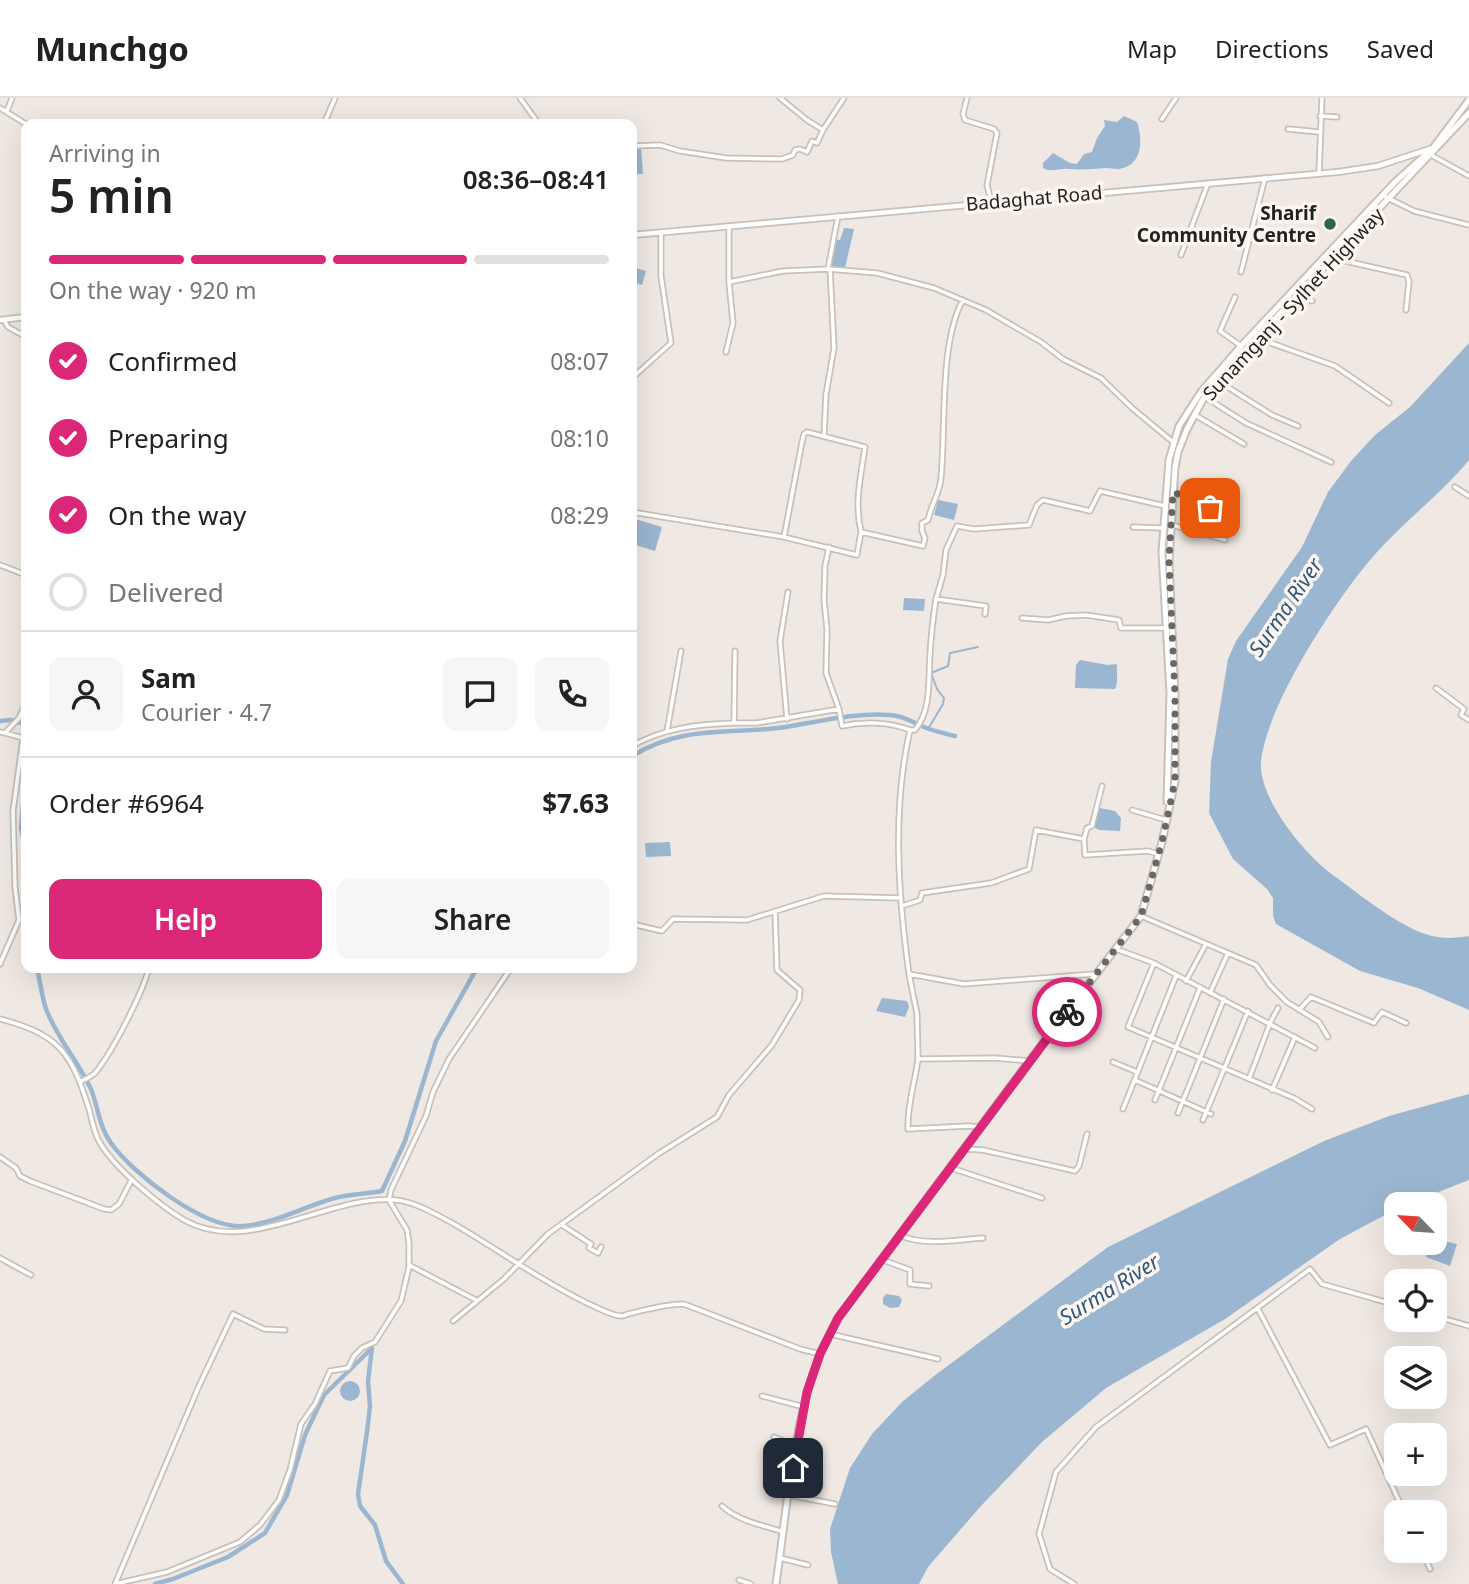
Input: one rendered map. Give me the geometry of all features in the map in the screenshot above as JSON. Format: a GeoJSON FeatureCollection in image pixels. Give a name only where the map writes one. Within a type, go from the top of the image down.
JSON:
{"type":"FeatureCollection","features":[{"type":"Feature","properties":{"kind":"main road","name":"Sunamganj - Sylhet Highway"},"geometry":{"type":"LineString","coordinates":[[1172,742],[1165,628],[1163,528],[1173,442],[1179,426],[1202,392],[1241,346],[1382,195],[1433,150],[1469,100]]}},
{"type":"Feature","properties":{"kind":"main road","name":"Sunamganj - Sylhet Highway"},"geometry":{"type":"LineString","coordinates":[[1172,742],[1175,696],[1170,600],[1170,524],[1178,452],[1195,415],[1205,397],[1256,338],[1467,116]]}},
{"type":"Feature","properties":{"kind":"main road","name":"Badaghat Road"},"geometry":{"type":"LineString","coordinates":[[637,235],[1319,173],[1378,166],[1433,150]]}},
{"type":"Feature","properties":{"kind":"main road"},"geometry":{"type":"LineString","coordinates":[[1396,181],[1402,186]]}},
{"type":"Feature","properties":{"kind":"main road"},"geometry":{"type":"LineString","coordinates":[[1349,230],[1354,235]]}},
{"type":"Feature","properties":{"kind":"main road"},"geometry":{"type":"LineString","coordinates":[[2,320],[21,318]]}},
{"type":"Feature","properties":{"kind":"main road"},"geometry":{"type":"LineString","coordinates":[[776,1584],[804,1407],[820,1354],[838,1318],[1114,948],[1141,916],[1167,820],[1172,780],[1172,742]]}},
{"type":"Feature","properties":{"kind":"main road"},"geometry":{"type":"LineString","coordinates":[[1167,820],[1172,780]]}},
{"type":"Feature","properties":{"kind":"street"},"geometry":{"type":"LineString","coordinates":[[7,111],[12,98]]}},
{"type":"Feature","properties":{"kind":"street"},"geometry":{"type":"LineString","coordinates":[[326,119],[335,98]]}},
{"type":"Feature","properties":{"kind":"street"},"geometry":{"type":"LineString","coordinates":[[520,98],[535,119]]}},
{"type":"Feature","properties":{"kind":"street"},"geometry":{"type":"LineString","coordinates":[[780,98],[823,130]]}},
{"type":"Feature","properties":{"kind":"street"},"geometry":{"type":"LineString","coordinates":[[637,146],[660,145],[726,158],[782,159],[793,155],[795,150],[807,152],[812,141],[817,143],[844,98]]}},
{"type":"Feature","properties":{"kind":"street"},"geometry":{"type":"LineString","coordinates":[[967,98],[963,114],[965,120],[994,129],[997,133],[987,186],[991,201]]}},
{"type":"Feature","properties":{"kind":"street"},"geometry":{"type":"LineString","coordinates":[[1162,119],[1176,98]]}},
{"type":"Feature","properties":{"kind":"street"},"geometry":{"type":"LineString","coordinates":[[1319,173],[1322,98]]}},
{"type":"Feature","properties":{"kind":"street"},"geometry":{"type":"LineString","coordinates":[[0,108],[21,121]]}},
{"type":"Feature","properties":{"kind":"street"},"geometry":{"type":"LineString","coordinates":[[1320,116],[1337,117]]}},
{"type":"Feature","properties":{"kind":"street"},"geometry":{"type":"LineString","coordinates":[[1288,129],[1319,132]]}},
{"type":"Feature","properties":{"kind":"street"},"geometry":{"type":"LineString","coordinates":[[1433,150],[1469,176]]}},
{"type":"Feature","properties":{"kind":"street"},"geometry":{"type":"LineString","coordinates":[[1241,272],[1265,178]]}},
{"type":"Feature","properties":{"kind":"street"},"geometry":{"type":"LineString","coordinates":[[1181,255],[1208,183]]}},
{"type":"Feature","properties":{"kind":"street"},"geometry":{"type":"LineString","coordinates":[[1382,195],[1433,217],[1469,225]]}},
{"type":"Feature","properties":{"kind":"street"},"geometry":{"type":"LineString","coordinates":[[824,436],[826,394],[834,348],[829,269],[838,215]]}},
{"type":"Feature","properties":{"kind":"street"},"geometry":{"type":"LineString","coordinates":[[726,352],[733,323],[729,282],[729,226]]}},
{"type":"Feature","properties":{"kind":"street"},"geometry":{"type":"LineString","coordinates":[[637,374],[671,343],[661,276],[661,233]]}},
{"type":"Feature","properties":{"kind":"street"},"geometry":{"type":"LineString","coordinates":[[1332,258],[1407,275],[1409,282],[1406,310]]}},
{"type":"Feature","properties":{"kind":"street"},"geometry":{"type":"LineString","coordinates":[[729,282],[783,271],[829,269],[877,273],[934,288],[1028,334],[1063,359],[1101,378],[1173,442]]}},
{"type":"Feature","properties":{"kind":"street"},"geometry":{"type":"LineString","coordinates":[[1296,295],[1312,302]]}},
{"type":"Feature","properties":{"kind":"street"},"geometry":{"type":"LineString","coordinates":[[1235,298],[1220,331],[1241,346]]}},
{"type":"Feature","properties":{"kind":"street"},"geometry":{"type":"LineString","coordinates":[[861,532],[924,545],[922,523],[928,520],[941,480],[948,360],[955,318],[963,300]]}},
{"type":"Feature","properties":{"kind":"street"},"geometry":{"type":"LineString","coordinates":[[2,320],[21,334]]}},
{"type":"Feature","properties":{"kind":"street"},"geometry":{"type":"LineString","coordinates":[[1256,338],[1335,366],[1389,403]]}},
{"type":"Feature","properties":{"kind":"street"},"geometry":{"type":"LineString","coordinates":[[1218,381],[1272,415],[1298,426]]}},
{"type":"Feature","properties":{"kind":"street"},"geometry":{"type":"LineString","coordinates":[[1205,397],[1246,423],[1331,462]]}},
{"type":"Feature","properties":{"kind":"street"},"geometry":{"type":"LineString","coordinates":[[1195,415],[1244,444]]}},
{"type":"Feature","properties":{"kind":"street"},"geometry":{"type":"LineString","coordinates":[[637,513],[784,537],[858,555],[861,532],[858,501],[865,447],[807,432],[804,434],[784,537]]}},
{"type":"Feature","properties":{"kind":"street"},"geometry":{"type":"LineString","coordinates":[[1455,487],[1469,496]]}},
{"type":"Feature","properties":{"kind":"street"},"geometry":{"type":"LineString","coordinates":[[980,1127],[908,1129],[907,1109],[918,1059],[916,1014],[901,898],[901,788],[913,730],[923,720],[927,702],[932,629],[946,550],[957,526],[974,529],[1029,525],[1037,505],[1043,500],[1090,511],[1100,491],[1165,506]]}},
{"type":"Feature","properties":{"kind":"street"},"geometry":{"type":"LineString","coordinates":[[1173,492],[1228,514]]}},
{"type":"Feature","properties":{"kind":"street"},"geometry":{"type":"LineString","coordinates":[[1170,524],[1225,540]]}},
{"type":"Feature","properties":{"kind":"street"},"geometry":{"type":"LineString","coordinates":[[1133,527],[1163,528]]}},
{"type":"Feature","properties":{"kind":"street"},"geometry":{"type":"LineString","coordinates":[[829,547],[824,589],[826,673],[839,710],[841,725],[892,724],[913,730]]}},
{"type":"Feature","properties":{"kind":"street"},"geometry":{"type":"LineString","coordinates":[[0,565],[21,573]]}},
{"type":"Feature","properties":{"kind":"street"},"geometry":{"type":"LineString","coordinates":[[787,719],[780,641],[788,592]]}},
{"type":"Feature","properties":{"kind":"street"},"geometry":{"type":"LineString","coordinates":[[936,599],[986,606],[985,614]]}},
{"type":"Feature","properties":{"kind":"street"},"geometry":{"type":"LineString","coordinates":[[1022,618],[1048,620],[1086,615],[1119,620],[1121,628],[1165,628]]}},
{"type":"Feature","properties":{"kind":"street"},"geometry":{"type":"LineString","coordinates":[[667,731],[681,651]]}},
{"type":"Feature","properties":{"kind":"street"},"geometry":{"type":"LineString","coordinates":[[734,723],[735,651]]}},
{"type":"Feature","properties":{"kind":"street"},"geometry":{"type":"LineString","coordinates":[[1436,688],[1464,709],[1461,715],[1469,720]]}},
{"type":"Feature","properties":{"kind":"street"},"geometry":{"type":"LineString","coordinates":[[637,743],[655,734],[698,724],[757,723],[839,710]]}},
{"type":"Feature","properties":{"kind":"street"},"geometry":{"type":"LineString","coordinates":[[2,732],[13,725],[21,714]]}},
{"type":"Feature","properties":{"kind":"street"},"geometry":{"type":"LineString","coordinates":[[2,732],[21,737]]}},
{"type":"Feature","properties":{"kind":"street"},"geometry":{"type":"LineString","coordinates":[[0,964],[19,920],[15,887],[13,811],[21,753]]}},
{"type":"Feature","properties":{"kind":"street"},"geometry":{"type":"LineString","coordinates":[[1102,786],[1091,826],[1087,828],[1084,839],[1084,855],[1148,851],[1158,854]]}},
{"type":"Feature","properties":{"kind":"street"},"geometry":{"type":"LineString","coordinates":[[1132,810],[1167,820]]}},
{"type":"Feature","properties":{"kind":"street"},"geometry":{"type":"LineString","coordinates":[[902,906],[920,900],[922,893],[991,883],[1028,869],[1036,830],[1084,839]]}},
{"type":"Feature","properties":{"kind":"street"},"geometry":{"type":"LineString","coordinates":[[637,925],[662,931],[673,919],[747,920],[824,896],[901,898]]}},
{"type":"Feature","properties":{"kind":"street"},"geometry":{"type":"LineString","coordinates":[[453,1321],[504,1279],[548,1234],[658,1154],[717,1117],[729,1095],[772,1045],[799,1000],[800,990],[777,970],[775,911]]}},
{"type":"Feature","properties":{"kind":"street"},"geometry":{"type":"LineString","coordinates":[[1141,916],[1256,965],[1270,985],[1287,1002],[1319,1022],[1328,1037]]}},
{"type":"Feature","properties":{"kind":"street"},"geometry":{"type":"LineString","coordinates":[[1186,981],[1206,944]]}},
{"type":"Feature","properties":{"kind":"street"},"geometry":{"type":"LineString","coordinates":[[1114,948],[1154,963],[1315,1048]]}},
{"type":"Feature","properties":{"kind":"street"},"geometry":{"type":"LineString","coordinates":[[1210,993],[1228,953]]}},
{"type":"Feature","properties":{"kind":"street"},"geometry":{"type":"LineString","coordinates":[[1154,963],[1128,1027],[1294,1098],[1312,1109]]}},
{"type":"Feature","properties":{"kind":"street"},"geometry":{"type":"LineString","coordinates":[[80,1082],[91,1076],[113,1043],[144,987],[148,973]]}},
{"type":"Feature","properties":{"kind":"street"},"geometry":{"type":"LineString","coordinates":[[389,1200],[449,1059],[508,973]]}},
{"type":"Feature","properties":{"kind":"street"},"geometry":{"type":"LineString","coordinates":[[909,974],[964,984],[1097,973]]}},
{"type":"Feature","properties":{"kind":"street"},"geometry":{"type":"LineString","coordinates":[[1123,1109],[1176,976]]}},
{"type":"Feature","properties":{"kind":"street"},"geometry":{"type":"LineString","coordinates":[[1155,1100],[1200,988]]}},
{"type":"Feature","properties":{"kind":"street"},"geometry":{"type":"LineString","coordinates":[[1298,1010],[1311,998],[1374,1023],[1382,1012],[1406,1023]]}},
{"type":"Feature","properties":{"kind":"street"},"geometry":{"type":"LineString","coordinates":[[1178,1113],[1224,999]]}},
{"type":"Feature","properties":{"kind":"street"},"geometry":{"type":"LineString","coordinates":[[1249,1079],[1270,1023],[1279,1008]]}},
{"type":"Feature","properties":{"kind":"street"},"geometry":{"type":"LineString","coordinates":[[1203,1120],[1209,1113],[1248,1011]]}},
{"type":"Feature","properties":{"kind":"street"},"geometry":{"type":"LineString","coordinates":[[0,1019],[39,1032],[57,1043],[72,1063],[80,1082],[98,1141],[132,1179],[184,1220],[206,1230],[227,1232],[282,1224],[348,1205],[399,1200],[431,1211],[569,1294],[609,1313],[622,1316],[684,1304],[800,1349],[820,1354]]}},
{"type":"Feature","properties":{"kind":"street"},"geometry":{"type":"LineString","coordinates":[[1272,1090],[1295,1037]]}},
{"type":"Feature","properties":{"kind":"street"},"geometry":{"type":"LineString","coordinates":[[918,1059],[995,1058],[1029,1061]]}},
{"type":"Feature","properties":{"kind":"street"},"geometry":{"type":"LineString","coordinates":[[1114,1062],[1138,1072]]}},
{"type":"Feature","properties":{"kind":"street"},"geometry":{"type":"LineString","coordinates":[[1135,1080],[1209,1113]]}},
{"type":"Feature","properties":{"kind":"street"},"geometry":{"type":"LineString","coordinates":[[964,1149],[983,1150],[1075,1171],[1079,1166],[1087,1134]]}},
{"type":"Feature","properties":{"kind":"street"},"geometry":{"type":"LineString","coordinates":[[0,1157],[16,1168],[20,1176],[30,1181],[104,1209],[111,1210],[119,1204],[132,1179]]}},
{"type":"Feature","properties":{"kind":"street"},"geometry":{"type":"LineString","coordinates":[[951,1168],[1042,1198]]}},
{"type":"Feature","properties":{"kind":"street"},"geometry":{"type":"LineString","coordinates":[[285,1330],[264,1329],[233,1314],[199,1386],[115,1584],[167,1572],[240,1542],[260,1525],[279,1500],[290,1470],[301,1424],[315,1404],[330,1371],[348,1368],[362,1348],[375,1342],[401,1301],[409,1265],[407,1230],[389,1200]]}},
{"type":"Feature","properties":{"kind":"street"},"geometry":{"type":"LineString","coordinates":[[562,1225],[591,1244],[589,1248],[598,1253],[601,1247]]}},
{"type":"Feature","properties":{"kind":"street"},"geometry":{"type":"LineString","coordinates":[[901,1236],[936,1242],[983,1238]]}},
{"type":"Feature","properties":{"kind":"street"},"geometry":{"type":"LineString","coordinates":[[0,1258],[31,1275]]}},
{"type":"Feature","properties":{"kind":"street"},"geometry":{"type":"LineString","coordinates":[[883,1260],[910,1270],[910,1284],[918,1287],[929,1286]]}},
{"type":"Feature","properties":{"kind":"street"},"geometry":{"type":"LineString","coordinates":[[409,1265],[476,1300]]}},
{"type":"Feature","properties":{"kind":"street"},"geometry":{"type":"LineString","coordinates":[[1074,1584],[1050,1569],[1039,1534],[1056,1472],[1096,1427],[1310,1269],[1322,1284],[1384,1302]]}},
{"type":"Feature","properties":{"kind":"street"},"geometry":{"type":"LineString","coordinates":[[1258,1309],[1330,1445],[1366,1429],[1399,1500]]}},
{"type":"Feature","properties":{"kind":"street"},"geometry":{"type":"LineString","coordinates":[[1447,1319],[1469,1325]]}},
{"type":"Feature","properties":{"kind":"street"},"geometry":{"type":"LineString","coordinates":[[830,1334],[938,1359]]}},
{"type":"Feature","properties":{"kind":"street"},"geometry":{"type":"LineString","coordinates":[[762,1396],[804,1407]]}},
{"type":"Feature","properties":{"kind":"street"},"geometry":{"type":"LineString","coordinates":[[774,1437],[797,1447]]}},
{"type":"Feature","properties":{"kind":"street"},"geometry":{"type":"LineString","coordinates":[[789,1495],[835,1504]]}},
{"type":"Feature","properties":{"kind":"street"},"geometry":{"type":"LineString","coordinates":[[722,1506],[746,1520],[783,1532]]}},
{"type":"Feature","properties":{"kind":"street"},"geometry":{"type":"LineString","coordinates":[[780,1558],[808,1565]]}},
{"type":"Feature","properties":{"kind":"street"},"geometry":{"type":"LineString","coordinates":[[1427,1563],[1430,1569]]}},
{"type":"Feature","properties":{"kind":"street"},"geometry":{"type":"LineString","coordinates":[[739,1580],[751,1584]]}},
{"type":"Feature","properties":{"kind":"water"},"geometry":{"type":"Polygon","coordinates":[[[1124,116],[1137,122],[1140,144],[1136,158],[1126,167],[1052,170],[1043,168],[1043,163],[1053,153],[1077,164],[1084,154],[1092,152],[1105,126],[1104,120],[1117,122],[1124,116]]]}},
{"type":"Feature","properties":{"kind":"water"},"geometry":{"type":"Polygon","coordinates":[[[637,147],[641,147],[643,174],[637,174],[637,147]]]}},
{"type":"Feature","properties":{"kind":"water"},"geometry":{"type":"Polygon","coordinates":[[[844,228],[854,229],[845,268],[830,266],[835,239],[840,240],[844,228]]]}},
{"type":"Feature","properties":{"kind":"water"},"geometry":{"type":"Polygon","coordinates":[[[637,268],[646,271],[642,285],[637,284],[637,268]]]}},
{"type":"Feature","properties":{"kind":"water","name":"Surma River"},"geometry":{"type":"Polygon","coordinates":[[[1469,343],[1469,460],[1379,550],[1345,593],[1290,681],[1266,738],[1261,762],[1262,776],[1275,808],[1297,840],[1322,866],[1394,919],[1420,932],[1437,937],[1469,936],[1469,1010],[1418,988],[1360,971],[1276,924],[1273,898],[1267,889],[1233,859],[1209,813],[1211,762],[1228,659],[1236,641],[1302,547],[1328,492],[1351,461],[1375,435],[1410,407],[1469,343]]]}},
{"type":"Feature","properties":{"kind":"water"},"geometry":{"type":"Polygon","coordinates":[[[938,500],[958,504],[954,520],[934,515],[938,500]]]}},
{"type":"Feature","properties":{"kind":"water"},"geometry":{"type":"Polygon","coordinates":[[[637,520],[662,527],[655,551],[637,546],[637,520]]]}},
{"type":"Feature","properties":{"kind":"water"},"geometry":{"type":"Polygon","coordinates":[[[904,598],[925,599],[924,611],[903,610],[904,598]]]}},
{"type":"Feature","properties":{"kind":"water"},"geometry":{"type":"Polygon","coordinates":[[[1080,660],[1117,664],[1115,689],[1075,688],[1076,665],[1080,660]]]}},
{"type":"Feature","properties":{"kind":"water"},"geometry":{"type":"Polygon","coordinates":[[[1100,808],[1115,811],[1121,818],[1120,831],[1099,830],[1094,827],[1096,811],[1100,808]]]}},
{"type":"Feature","properties":{"kind":"water"},"geometry":{"type":"Polygon","coordinates":[[[670,842],[671,856],[646,857],[645,843],[670,842]]]}},
{"type":"Feature","properties":{"kind":"water"},"geometry":{"type":"Polygon","coordinates":[[[882,998],[907,1001],[909,1007],[905,1017],[876,1011],[882,998]]]}},
{"type":"Feature","properties":{"kind":"water","name":"Surma River"},"geometry":{"type":"Polygon","coordinates":[[[1469,1094],[1469,1180],[1438,1192],[1384,1192],[1384,1215],[1340,1239],[1225,1319],[1106,1388],[1042,1442],[928,1567],[919,1584],[838,1584],[831,1552],[830,1529],[850,1468],[872,1434],[902,1402],[1108,1247],[1324,1141],[1389,1116],[1469,1094]]]}},
{"type":"Feature","properties":{"kind":"water"},"geometry":{"type":"Polygon","coordinates":[[[1447,1242],[1457,1244],[1450,1266],[1426,1257],[1447,1255],[1447,1242]]]}},
{"type":"Feature","properties":{"kind":"water"},"geometry":{"type":"Polygon","coordinates":[[[886,1294],[899,1296],[902,1300],[899,1307],[890,1308],[883,1304],[886,1294]]]}},
{"type":"Feature","properties":{"kind":"water"},"geometry":{"type":"Polygon","coordinates":[[[350,1381],[357,1384],[360,1391],[357,1398],[350,1401],[343,1398],[340,1391],[343,1384],[350,1381]]]}},
{"type":"Feature","properties":{"kind":"waterway"},"geometry":{"type":"LineString","coordinates":[[928,729],[944,698],[931,673],[948,666],[950,653],[978,647]]}},
{"type":"Feature","properties":{"kind":"waterway"},"geometry":{"type":"LineString","coordinates":[[637,753],[668,740],[703,733],[778,728],[833,718],[876,714],[896,716],[955,736]]}},
{"type":"Feature","properties":{"kind":"waterway"},"geometry":{"type":"LineString","coordinates":[[0,721],[21,723]]}},
{"type":"Feature","properties":{"kind":"waterway"},"geometry":{"type":"LineString","coordinates":[[38,973],[46,1009],[91,1089],[107,1137],[121,1156],[152,1184],[190,1209],[227,1225],[243,1226],[266,1222],[335,1198],[382,1191],[405,1141],[436,1041],[474,973]]}},
{"type":"Feature","properties":{"kind":"waterway"},"geometry":{"type":"LineString","coordinates":[[155,1584],[228,1557],[265,1533],[287,1495],[305,1435],[324,1395],[372,1348],[368,1381],[370,1406],[358,1494],[360,1506],[375,1525],[386,1561],[403,1584]]}},
{"type":"Feature","properties":{"kind":"way so far"},"geometry":{"type":"LineString","coordinates":[[1067,1012],[1141,916],[1162,842],[1175,781],[1175,696],[1169,561],[1173,492],[1210,508]]}},
{"type":"Feature","properties":{"kind":"place","name":"Sharif Community Centre"},"geometry":{"type":"Point","coordinates":[1330,224]}},
{"type":"Feature","properties":{"kind":"route"},"geometry":{"type":"LineString","coordinates":[[793,1468],[807,1392],[820,1354],[838,1318],[1067,1012]]}}]}
